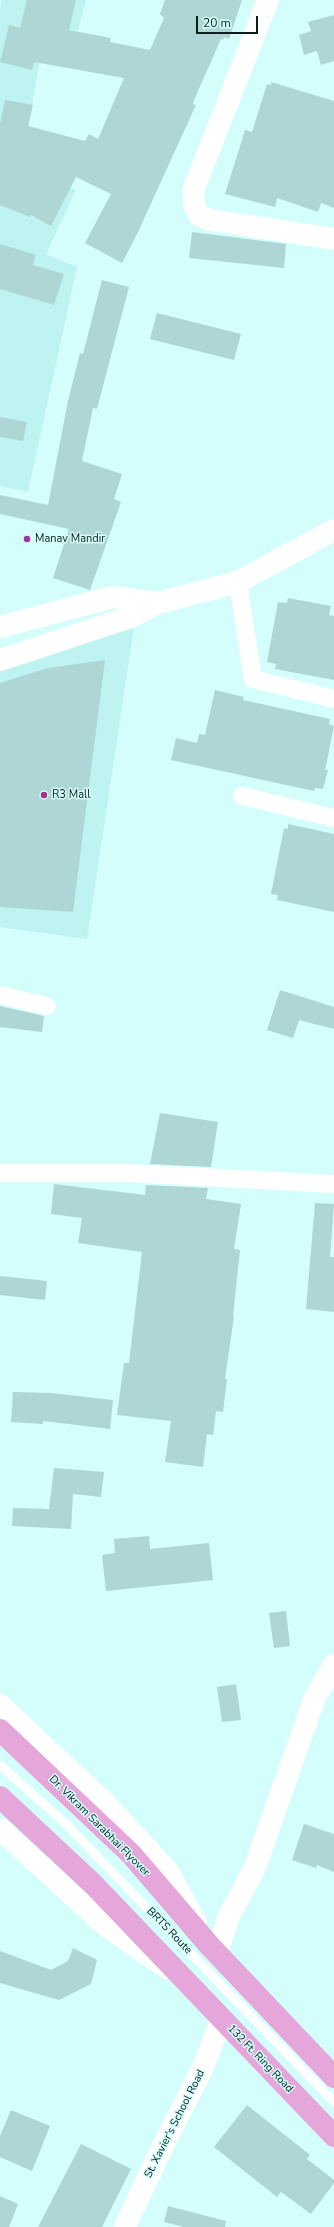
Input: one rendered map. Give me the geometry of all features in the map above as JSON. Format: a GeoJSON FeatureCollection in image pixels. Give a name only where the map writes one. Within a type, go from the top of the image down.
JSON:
{"type":"FeatureCollection","features":[{"type":"Feature","properties":{"kind":"main road","name":"Dr. Vikram Sarabhai Flyover"},"geometry":{"type":"LineString","coordinates":[[0,1730],[131,1854],[213,1948]]}},
{"type":"Feature","properties":{"kind":"main road"},"geometry":{"type":"LineString","coordinates":[[0,1797],[93,1884],[186,1981]]}},
{"type":"Feature","properties":{"kind":"main road"},"geometry":{"type":"LineString","coordinates":[[213,1948],[334,2077]]}},
{"type":"Feature","properties":{"kind":"main road","name":"132 Ft. Ring Road"},"geometry":{"type":"LineString","coordinates":[[186,1981],[334,2136]]}},
{"type":"Feature","properties":{"kind":"street"},"geometry":{"type":"LineString","coordinates":[[268,0],[194,191],[194,204],[199,215],[211,220],[334,239]]}},
{"type":"Feature","properties":{"kind":"street"},"geometry":{"type":"LineString","coordinates":[[0,660],[131,617],[158,603],[238,582],[334,530]]}},
{"type":"Feature","properties":{"kind":"street"},"geometry":{"type":"LineString","coordinates":[[238,582],[253,679],[334,699]]}},
{"type":"Feature","properties":{"kind":"street"},"geometry":{"type":"LineString","coordinates":[[0,627],[112,597],[158,603]]}},
{"type":"Feature","properties":{"kind":"street"},"geometry":{"type":"LineString","coordinates":[[242,796],[334,818]]}},
{"type":"Feature","properties":{"kind":"street"},"geometry":{"type":"LineString","coordinates":[[0,995],[47,1006]]}},
{"type":"Feature","properties":{"kind":"street"},"geometry":{"type":"LineString","coordinates":[[0,1173],[126,1173],[334,1184]]}},
{"type":"Feature","properties":{"kind":"street"},"geometry":{"type":"LineString","coordinates":[[213,1948],[254,1870],[315,1697],[334,1665]]}},
{"type":"Feature","properties":{"kind":"street"},"geometry":{"type":"LineString","coordinates":[[0,1705],[103,1801],[167,1870],[213,1948]]}},
{"type":"Feature","properties":{"kind":"street"},"geometry":{"type":"LineString","coordinates":[[0,1829],[106,1926],[186,1981]]}},
{"type":"Feature","properties":{"kind":"street","name":"St. Xavier's School Road"},"geometry":{"type":"LineString","coordinates":[[125,2227],[160,2152],[202,2069],[222,2019]]}},
{"type":"Feature","properties":{"kind":"lane","name":"BRTS Route"},"geometry":{"type":"LineString","coordinates":[[0,1765],[65,1823],[334,2102]]}},
{"type":"Feature","properties":{"kind":"shaded area"},"geometry":{"type":"Polygon","coordinates":[[[2,0],[86,0],[78,31],[47,25],[23,161],[76,190],[46,254],[77,267],[28,492],[0,486],[0,9],[2,0]]]}},
{"type":"Feature","properties":{"kind":"shaded area","name":"R3 Mall"},"geometry":{"type":"Polygon","coordinates":[[[134,627],[87,939],[0,927],[0,653],[134,627]]]}},
{"type":"Feature","properties":{"kind":"building"},"geometry":{"type":"Polygon","coordinates":[[[27,0],[76,0],[69,30],[111,38],[110,42],[150,50],[164,18],[160,14],[165,0],[242,0],[229,39],[224,37],[223,40],[221,39],[194,100],[193,104],[196,105],[138,232],[122,263],[85,243],[111,194],[76,177],[51,226],[31,215],[30,217],[0,205],[0,124],[5,100],[33,105],[28,126],[85,141],[89,134],[98,139],[124,78],[34,62],[32,70],[0,62],[9,25],[20,28],[27,0]]]}},
{"type":"Feature","properties":{"kind":"building"},"geometry":{"type":"Polygon","coordinates":[[[334,15],[334,61],[321,65],[317,51],[304,55],[299,35],[311,31],[308,22],[334,15]]]}},
{"type":"Feature","properties":{"kind":"building"},"geometry":{"type":"Polygon","coordinates":[[[271,82],[334,101],[334,208],[321,203],[318,212],[277,198],[275,207],[225,194],[245,130],[252,132],[267,84],[271,85],[271,82]]]}},
{"type":"Feature","properties":{"kind":"building"},"geometry":{"type":"Polygon","coordinates":[[[192,232],[286,244],[284,268],[189,258],[192,232]]]}},
{"type":"Feature","properties":{"kind":"building"},"geometry":{"type":"Polygon","coordinates":[[[0,244],[36,255],[33,265],[64,274],[54,305],[0,289],[0,244]]]}},
{"type":"Feature","properties":{"kind":"building"},"geometry":{"type":"Polygon","coordinates":[[[102,280],[129,287],[97,409],[93,408],[82,461],[122,474],[114,499],[121,502],[90,590],[53,578],[69,529],[0,514],[0,495],[48,505],[68,401],[80,353],[83,354],[102,280]]]}},
{"type":"Feature","properties":{"kind":"building"},"geometry":{"type":"Polygon","coordinates":[[[157,313],[241,334],[234,360],[150,339],[157,313]]]}},
{"type":"Feature","properties":{"kind":"building"},"geometry":{"type":"Polygon","coordinates":[[[0,417],[27,422],[23,441],[0,437],[0,417]]]}},
{"type":"Feature","properties":{"kind":"building"},"geometry":{"type":"Polygon","coordinates":[[[288,598],[331,606],[329,615],[334,616],[334,680],[275,669],[276,664],[267,662],[278,602],[287,603],[288,598]]]}},
{"type":"Feature","properties":{"kind":"building","name":"R3 Mall"},"geometry":{"type":"Polygon","coordinates":[[[105,660],[73,912],[0,907],[0,683],[48,668],[105,660]]]}},
{"type":"Feature","properties":{"kind":"building"},"geometry":{"type":"Polygon","coordinates":[[[215,690],[244,697],[243,700],[330,719],[329,724],[334,726],[325,770],[328,770],[323,789],[315,788],[314,791],[171,760],[176,738],[197,743],[199,734],[205,735],[215,690]]]}},
{"type":"Feature","properties":{"kind":"building"},"geometry":{"type":"Polygon","coordinates":[[[288,824],[334,834],[334,912],[277,900],[278,895],[271,894],[284,828],[288,829],[288,824]]]}},
{"type":"Feature","properties":{"kind":"building"},"geometry":{"type":"Polygon","coordinates":[[[280,990],[334,1007],[334,1029],[299,1020],[293,1038],[267,1030],[280,990]]]}},
{"type":"Feature","properties":{"kind":"building"},"geometry":{"type":"Polygon","coordinates":[[[0,1006],[44,1016],[42,1032],[0,1027],[0,1006]]]}},
{"type":"Feature","properties":{"kind":"building"},"geometry":{"type":"Polygon","coordinates":[[[160,1113],[218,1122],[211,1167],[150,1164],[160,1113]]]}},
{"type":"Feature","properties":{"kind":"building"},"geometry":{"type":"Polygon","coordinates":[[[54,1184],[145,1195],[146,1185],[208,1188],[206,1199],[241,1204],[234,1249],[240,1250],[234,1316],[225,1379],[227,1379],[223,1412],[216,1411],[213,1435],[207,1434],[203,1467],[165,1462],[171,1421],[117,1415],[124,1363],[129,1363],[142,1252],[78,1243],[82,1218],[51,1214],[54,1184]]]}},
{"type":"Feature","properties":{"kind":"building"},"geometry":{"type":"Polygon","coordinates":[[[315,1203],[334,1204],[330,1257],[334,1257],[334,1312],[306,1309],[315,1203]]]}},
{"type":"Feature","properties":{"kind":"building"},"geometry":{"type":"Polygon","coordinates":[[[0,1276],[47,1281],[45,1300],[0,1295],[0,1276]]]}},
{"type":"Feature","properties":{"kind":"building"},"geometry":{"type":"Polygon","coordinates":[[[13,1392],[51,1393],[113,1400],[110,1429],[43,1421],[43,1424],[11,1422],[13,1392]]]}},
{"type":"Feature","properties":{"kind":"building"},"geometry":{"type":"Polygon","coordinates":[[[54,1468],[104,1472],[101,1497],[73,1494],[71,1529],[12,1526],[13,1508],[49,1509],[54,1468]]]}},
{"type":"Feature","properties":{"kind":"building"},"geometry":{"type":"Polygon","coordinates":[[[149,1536],[150,1549],[209,1543],[213,1580],[106,1591],[102,1555],[115,1553],[114,1539],[149,1536]]]}},
{"type":"Feature","properties":{"kind":"building"},"geometry":{"type":"Polygon","coordinates":[[[286,1611],[290,1646],[274,1648],[269,1613],[286,1611]]]}},
{"type":"Feature","properties":{"kind":"building"},"geometry":{"type":"Polygon","coordinates":[[[236,1684],[241,1720],[222,1722],[217,1687],[236,1684]]]}},
{"type":"Feature","properties":{"kind":"building"},"geometry":{"type":"Polygon","coordinates":[[[304,1824],[334,1834],[334,1872],[317,1865],[316,1868],[292,1860],[304,1824]]]}},
{"type":"Feature","properties":{"kind":"building"},"geometry":{"type":"Polygon","coordinates":[[[73,1948],[97,1960],[91,1984],[59,2000],[0,1983],[0,1951],[51,1970],[68,1961],[73,1948]]]}},
{"type":"Feature","properties":{"kind":"building"},"geometry":{"type":"Polygon","coordinates":[[[247,2105],[310,2155],[307,2159],[334,2180],[334,2183],[311,2214],[281,2192],[277,2197],[214,2147],[247,2105]]]}},
{"type":"Feature","properties":{"kind":"building"},"geometry":{"type":"Polygon","coordinates":[[[11,2110],[50,2126],[32,2171],[0,2157],[0,2136],[11,2110]]]}},
{"type":"Feature","properties":{"kind":"building"},"geometry":{"type":"Polygon","coordinates":[[[81,2144],[131,2169],[102,2227],[38,2227],[81,2144]]]}},
{"type":"Feature","properties":{"kind":"building"},"geometry":{"type":"Polygon","coordinates":[[[0,2196],[18,2204],[9,2227],[0,2227],[0,2196]]]}},
{"type":"Feature","properties":{"kind":"building"},"geometry":{"type":"Polygon","coordinates":[[[168,2206],[226,2221],[225,2227],[184,2227],[164,2222],[168,2206]]]}},
{"type":"Feature","properties":{"kind":"place","name":"Manav Mandir"},"geometry":{"type":"Point","coordinates":[27,539]}},
{"type":"Feature","properties":{"kind":"place","name":"R3 Mall"},"geometry":{"type":"Point","coordinates":[44,795]}}]}
